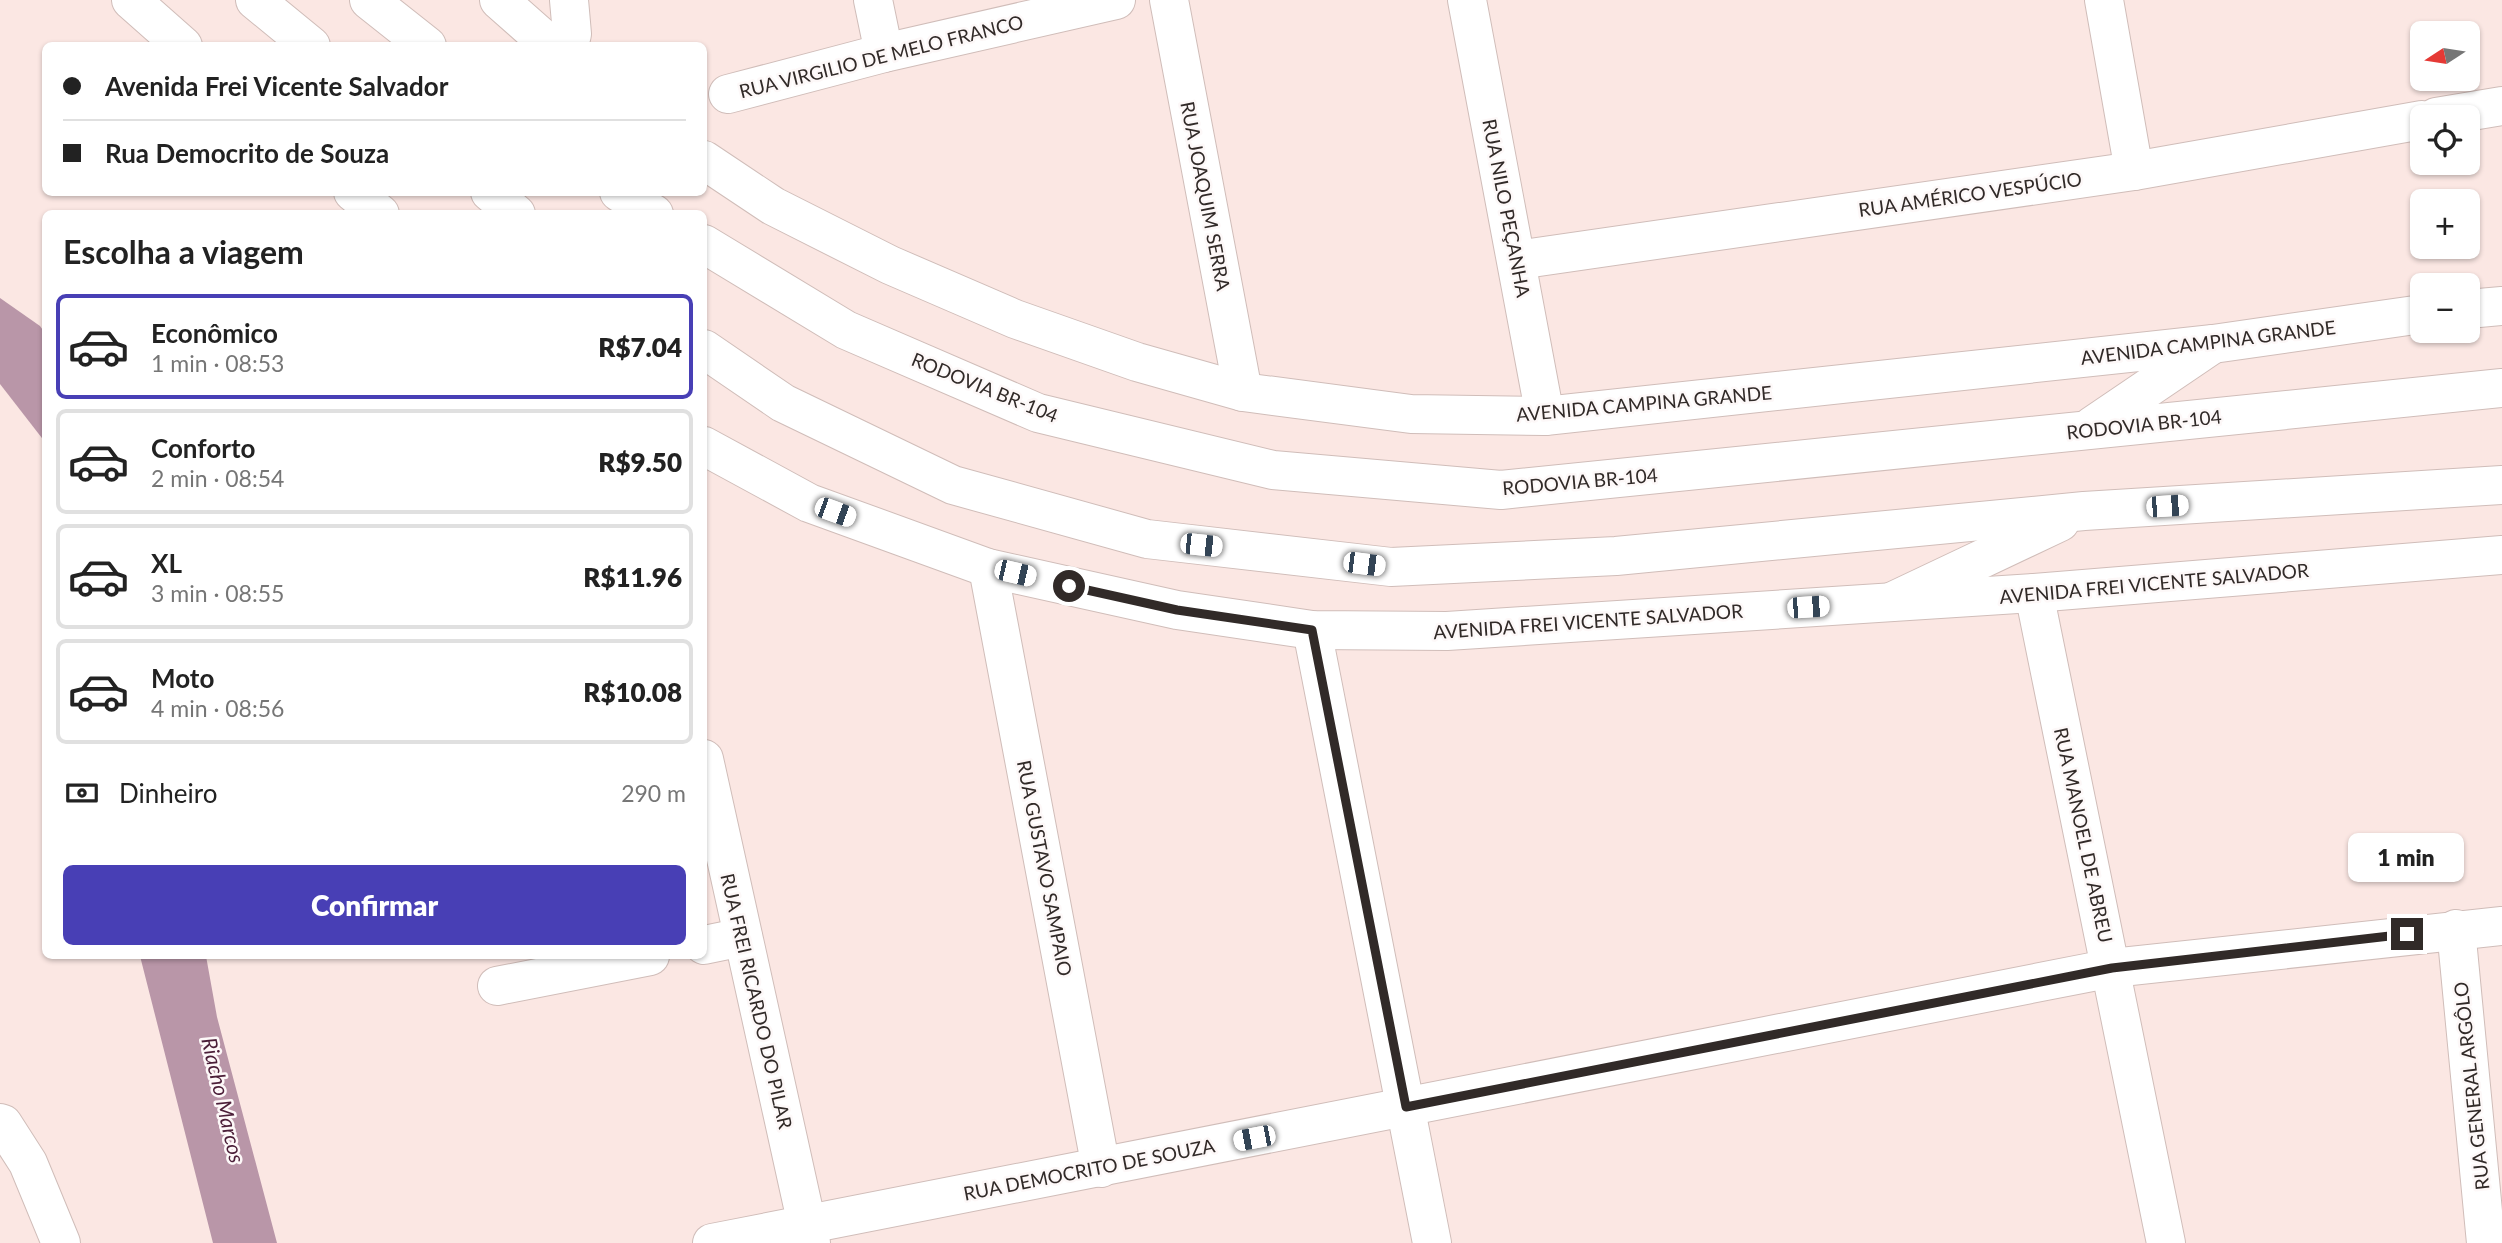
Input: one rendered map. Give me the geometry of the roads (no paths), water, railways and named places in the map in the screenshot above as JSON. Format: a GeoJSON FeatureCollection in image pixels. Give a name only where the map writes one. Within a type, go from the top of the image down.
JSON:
{"type":"FeatureCollection","features":[{"type":"Feature","properties":{"kind":"main road"},"geometry":{"type":"LineString","coordinates":[[131,0],[178,42]]}},
{"type":"Feature","properties":{"kind":"main road"},"geometry":{"type":"LineString","coordinates":[[255,0],[306,42]]}},
{"type":"Feature","properties":{"kind":"main road"},"geometry":{"type":"LineString","coordinates":[[369,0],[422,42]]}},
{"type":"Feature","properties":{"kind":"main road"},"geometry":{"type":"LineString","coordinates":[[499,0],[546,42]]}},
{"type":"Feature","properties":{"kind":"main road"},"geometry":{"type":"LineString","coordinates":[[569,0],[572,34],[570,42]]}},
{"type":"Feature","properties":{"kind":"main road"},"geometry":{"type":"LineString","coordinates":[[873,0],[884,53]]}},
{"type":"Feature","properties":{"kind":"main road","name":"RUA VIRGILIO DE MELO FRANCO"},"geometry":{"type":"LineString","coordinates":[[727,94],[884,53],[1116,0]]}},
{"type":"Feature","properties":{"kind":"main road","name":"RUA JOAQUIM SERRA"},"geometry":{"type":"LineString","coordinates":[[1169,0],[1243,392]]}},
{"type":"Feature","properties":{"kind":"main road","name":"RUA NILO PEÇANHA"},"geometry":{"type":"LineString","coordinates":[[1467,0],[1545,416]]}},
{"type":"Feature","properties":{"kind":"main road"},"geometry":{"type":"LineString","coordinates":[[2104,0],[2134,170]]}},
{"type":"Feature","properties":{"kind":"main road"},"geometry":{"type":"LineString","coordinates":[[2480,110],[2502,106]]}},
{"type":"Feature","properties":{"kind":"main road","name":"RUA AMÉRICO VESPÚCIO"},"geometry":{"type":"LineString","coordinates":[[1517,260],[2134,170],[2410,122]]}},
{"type":"Feature","properties":{"kind":"main road","name":"AVENIDA CAMPINA GRANDE"},"geometry":{"type":"LineString","coordinates":[[707,162],[774,206],[890,265],[1040,327],[1136,362],[1243,392],[1411,414],[1545,416],[2213,344],[2410,316]]}},
{"type":"Feature","properties":{"kind":"main road"},"geometry":{"type":"LineString","coordinates":[[358,196],[375,210]]}},
{"type":"Feature","properties":{"kind":"main road"},"geometry":{"type":"LineString","coordinates":[[495,196],[511,210]]}},
{"type":"Feature","properties":{"kind":"main road"},"geometry":{"type":"LineString","coordinates":[[626,196],[648,210]]}},
{"type":"Feature","properties":{"kind":"main road","name":"RODOVIA BR-104"},"geometry":{"type":"LineString","coordinates":[[707,246],[846,330],[1038,413],[1273,470],[1501,490],[2502,388]]}},
{"type":"Feature","properties":{"kind":"main road"},"geometry":{"type":"LineString","coordinates":[[2480,308],[2502,306]]}},
{"type":"Feature","properties":{"kind":"main road"},"geometry":{"type":"LineString","coordinates":[[2087,429],[2213,344]]}},
{"type":"Feature","properties":{"kind":"main road"},"geometry":{"type":"LineString","coordinates":[[707,351],[783,403],[953,485],[1147,539],[1391,567],[1616,556],[2084,511],[2502,485]]}},
{"type":"Feature","properties":{"kind":"main road","name":"AVENIDA FREI VICENTE SALVADOR"},"geometry":{"type":"LineString","coordinates":[[707,448],[809,503],[988,568],[1177,610],[1312,630],[1447,631],[2034,593],[2502,555]]}},
{"type":"Feature","properties":{"kind":"main road"},"geometry":{"type":"LineString","coordinates":[[1891,602],[2084,511]]}},
{"type":"Feature","properties":{"kind":"main road","name":"RUA GUSTAVO SAMPAIO"},"geometry":{"type":"LineString","coordinates":[[988,568],[1101,1168]]}},
{"type":"Feature","properties":{"kind":"main road","name":"RUA MANOEL DE ABREU"},"geometry":{"type":"LineString","coordinates":[[2034,593],[2166,1243]]}},
{"type":"Feature","properties":{"kind":"main road"},"geometry":{"type":"LineString","coordinates":[[1312,630],[1432,1243]]}},
{"type":"Feature","properties":{"kind":"main road","name":"RUA FREI RICARDO DO PILAR"},"geometry":{"type":"LineString","coordinates":[[707,774],[809,1233]]}},
{"type":"Feature","properties":{"kind":"main road","name":"RUA DEMOCRITO DE SOUZA"},"geometry":{"type":"LineString","coordinates":[[712,1243],[809,1233],[1101,1168],[2112,968],[2502,926]]}},
{"type":"Feature","properties":{"kind":"main road","name":"RUA GENERAL ARGÔLO"},"geometry":{"type":"LineString","coordinates":[[2456,929],[2489,1146],[2486,1243]]}},
{"type":"Feature","properties":{"kind":"main road"},"geometry":{"type":"LineString","coordinates":[[707,944],[743,937]]}},
{"type":"Feature","properties":{"kind":"main road"},"geometry":{"type":"LineString","coordinates":[[497,986],[635,959]]}},
{"type":"Feature","properties":{"kind":"main road"},"geometry":{"type":"LineString","coordinates":[[2,1123],[28,1163],[61,1243]]}},
{"type":"Feature","properties":{"kind":"water"},"geometry":{"type":"Polygon","coordinates":[[[0,298],[42,329],[42,438],[0,384],[0,298]]]}},
{"type":"Feature","properties":{"kind":"water","name":"Riacho Marcos"},"geometry":{"type":"Polygon","coordinates":[[[141,959],[207,959],[217,1017],[277,1243],[213,1243],[141,959]]]}}]}
